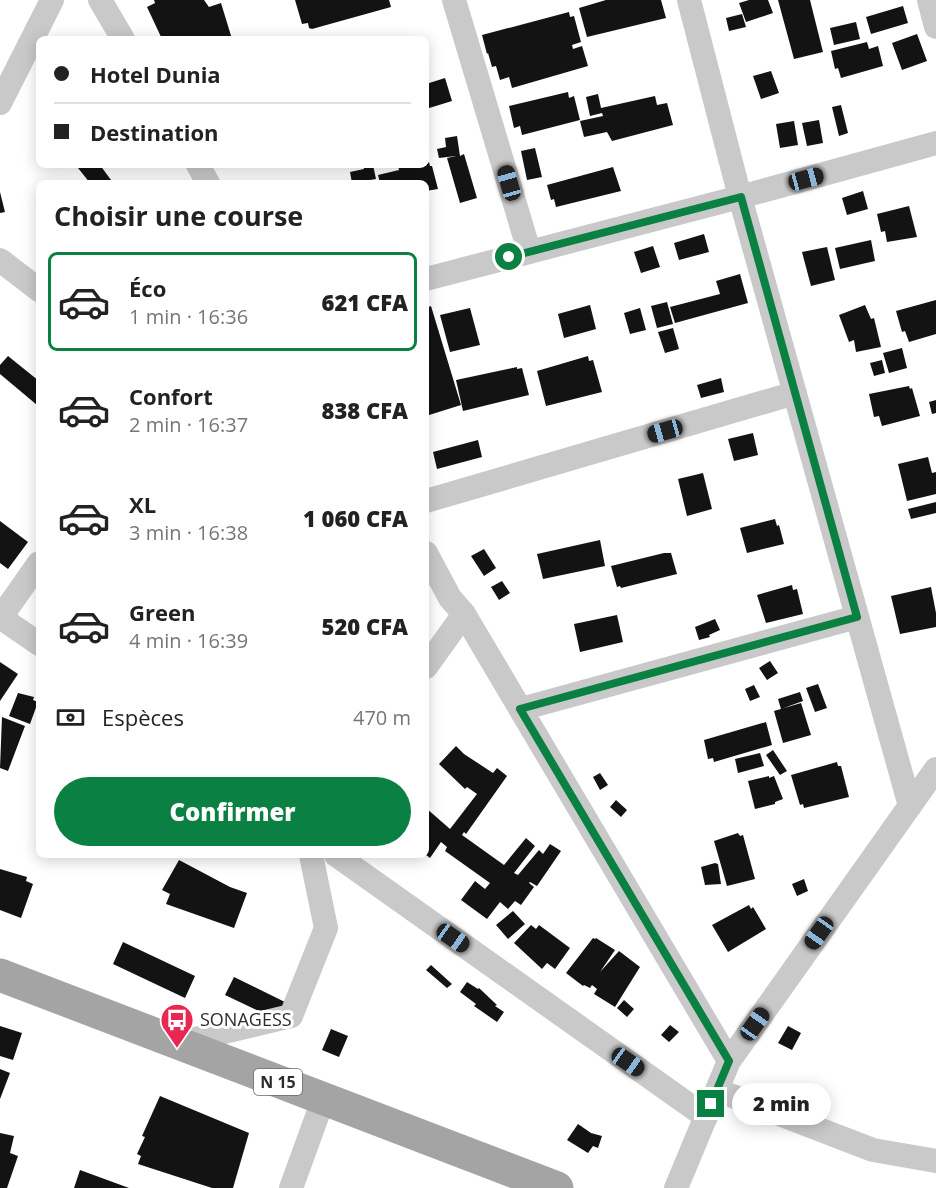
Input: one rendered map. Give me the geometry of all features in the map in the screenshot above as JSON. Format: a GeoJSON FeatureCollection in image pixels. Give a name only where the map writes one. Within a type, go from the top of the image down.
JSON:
{"type":"FeatureCollection","features":[{"type":"Feature","properties":{"kind":"main road","name":"N 15"},"geometry":{"type":"LineString","coordinates":[[0,975],[557,1188]]}},
{"type":"Feature","properties":{"kind":"street"},"geometry":{"type":"LineString","coordinates":[[0,104],[52,0]]}},
{"type":"Feature","properties":{"kind":"street"},"geometry":{"type":"LineString","coordinates":[[100,0],[121,36]]}},
{"type":"Feature","properties":{"kind":"street"},"geometry":{"type":"LineString","coordinates":[[454,0],[529,251]]}},
{"type":"Feature","properties":{"kind":"street"},"geometry":{"type":"LineString","coordinates":[[689,0],[741,197],[910,806]]}},
{"type":"Feature","properties":{"kind":"street"},"geometry":{"type":"LineString","coordinates":[[929,0],[936,27]]}},
{"type":"Feature","properties":{"kind":"street"},"geometry":{"type":"LineString","coordinates":[[429,278],[741,197],[936,142]]}},
{"type":"Feature","properties":{"kind":"street"},"geometry":{"type":"LineString","coordinates":[[0,260],[36,288]]}},
{"type":"Feature","properties":{"kind":"street"},"geometry":{"type":"LineString","coordinates":[[429,500],[795,393]]}},
{"type":"Feature","properties":{"kind":"street"},"geometry":{"type":"LineString","coordinates":[[429,559],[729,1061]]}},
{"type":"Feature","properties":{"kind":"street"},"geometry":{"type":"LineString","coordinates":[[36,566],[0,617],[36,642]]}},
{"type":"Feature","properties":{"kind":"street"},"geometry":{"type":"LineString","coordinates":[[429,587],[457,606]]}},
{"type":"Feature","properties":{"kind":"street"},"geometry":{"type":"LineString","coordinates":[[429,661],[457,606]]}},
{"type":"Feature","properties":{"kind":"street"},"geometry":{"type":"LineString","coordinates":[[520,709],[857,617]]}},
{"type":"Feature","properties":{"kind":"street"},"geometry":{"type":"LineString","coordinates":[[676,1188],[729,1061],[936,769]]}},
{"type":"Feature","properties":{"kind":"street"},"geometry":{"type":"LineString","coordinates":[[178,1043],[291,1016],[326,928],[312,858]]}},
{"type":"Feature","properties":{"kind":"street"},"geometry":{"type":"LineString","coordinates":[[340,858],[706,1117]]}},
{"type":"Feature","properties":{"kind":"street"},"geometry":{"type":"LineString","coordinates":[[717,1090],[873,1150],[936,1161]]}},
{"type":"Feature","properties":{"kind":"street"},"geometry":{"type":"LineString","coordinates":[[291,1188],[323,1100]]}},
{"type":"Feature","properties":{"kind":"building"},"geometry":{"type":"Polygon","coordinates":[[[154,0],[204,0],[209,7],[221,3],[231,36],[161,36],[147,7],[155,3],[154,0]]]}},
{"type":"Feature","properties":{"kind":"building"},"geometry":{"type":"Polygon","coordinates":[[[295,0],[389,0],[391,7],[312,29],[309,28],[308,23],[302,24],[295,0]]]}},
{"type":"Feature","properties":{"kind":"building"},"geometry":{"type":"Polygon","coordinates":[[[606,0],[661,0],[666,18],[587,37],[579,8],[606,0]]]}},
{"type":"Feature","properties":{"kind":"building"},"geometry":{"type":"Polygon","coordinates":[[[749,0],[768,0],[773,13],[746,22],[739,3],[749,0]]]}},
{"type":"Feature","properties":{"kind":"building"},"geometry":{"type":"Polygon","coordinates":[[[778,0],[810,0],[823,52],[794,59],[778,0]]]}},
{"type":"Feature","properties":{"kind":"building"},"geometry":{"type":"Polygon","coordinates":[[[903,6],[908,23],[871,34],[866,17],[903,6]]]}},
{"type":"Feature","properties":{"kind":"building"},"geometry":{"type":"Polygon","coordinates":[[[569,12],[570,17],[574,16],[581,42],[572,45],[573,49],[582,46],[588,66],[512,88],[509,77],[500,80],[496,66],[492,67],[482,35],[569,12]]]}},
{"type":"Feature","properties":{"kind":"building"},"geometry":{"type":"Polygon","coordinates":[[[742,14],[746,27],[729,31],[726,18],[742,14]]]}},
{"type":"Feature","properties":{"kind":"building"},"geometry":{"type":"Polygon","coordinates":[[[856,22],[860,39],[834,45],[830,28],[856,22]]]}},
{"type":"Feature","properties":{"kind":"building"},"geometry":{"type":"Polygon","coordinates":[[[917,34],[927,61],[902,70],[892,43],[917,34]]]}},
{"type":"Feature","properties":{"kind":"building"},"geometry":{"type":"Polygon","coordinates":[[[867,42],[869,49],[878,46],[883,66],[841,78],[838,68],[835,69],[831,51],[867,42]]]}},
{"type":"Feature","properties":{"kind":"building"},"geometry":{"type":"Polygon","coordinates":[[[771,71],[779,93],[761,99],[753,76],[771,71]]]}},
{"type":"Feature","properties":{"kind":"building"},"geometry":{"type":"Polygon","coordinates":[[[445,78],[452,101],[429,108],[429,83],[445,78]]]}},
{"type":"Feature","properties":{"kind":"building"},"geometry":{"type":"Polygon","coordinates":[[[568,92],[569,98],[574,96],[580,120],[522,135],[520,126],[514,128],[509,106],[568,92]]]}},
{"type":"Feature","properties":{"kind":"building"},"geometry":{"type":"Polygon","coordinates":[[[598,94],[601,108],[655,96],[657,105],[667,103],[673,125],[612,141],[607,132],[584,137],[580,121],[603,116],[602,113],[590,116],[586,97],[598,94]]]}},
{"type":"Feature","properties":{"kind":"building"},"geometry":{"type":"Polygon","coordinates":[[[841,105],[848,133],[839,136],[832,107],[841,105]]]}},
{"type":"Feature","properties":{"kind":"building"},"geometry":{"type":"Polygon","coordinates":[[[819,120],[823,143],[807,146],[802,123],[819,120]]]}},
{"type":"Feature","properties":{"kind":"building"},"geometry":{"type":"Polygon","coordinates":[[[794,121],[798,145],[780,148],[776,124],[794,121]]]}},
{"type":"Feature","properties":{"kind":"building"},"geometry":{"type":"Polygon","coordinates":[[[457,136],[460,156],[464,154],[477,198],[460,203],[447,158],[456,156],[439,158],[437,149],[446,147],[445,138],[457,136]]]}},
{"type":"Feature","properties":{"kind":"building"},"geometry":{"type":"Polygon","coordinates":[[[535,148],[542,177],[527,180],[521,151],[535,148]]]}},
{"type":"Feature","properties":{"kind":"building"},"geometry":{"type":"Polygon","coordinates":[[[429,162],[438,189],[429,190],[429,180],[379,180],[378,175],[399,170],[399,168],[429,168],[429,162]]]}},
{"type":"Feature","properties":{"kind":"building"},"geometry":{"type":"Polygon","coordinates":[[[613,167],[621,191],[556,207],[554,199],[551,200],[547,185],[613,167]]]}},
{"type":"Feature","properties":{"kind":"building"},"geometry":{"type":"Polygon","coordinates":[[[78,168],[102,168],[111,180],[88,180],[78,168]]]}},
{"type":"Feature","properties":{"kind":"building"},"geometry":{"type":"Polygon","coordinates":[[[374,168],[376,179],[351,180],[350,172],[374,168]]]}},
{"type":"Feature","properties":{"kind":"building"},"geometry":{"type":"Polygon","coordinates":[[[863,191],[868,209],[847,215],[842,198],[863,191]]]}},
{"type":"Feature","properties":{"kind":"building"},"geometry":{"type":"Polygon","coordinates":[[[0,192],[5,212],[0,213],[0,192]]]}},
{"type":"Feature","properties":{"kind":"building"},"geometry":{"type":"Polygon","coordinates":[[[909,206],[917,237],[887,242],[885,231],[881,232],[877,214],[909,206]]]}},
{"type":"Feature","properties":{"kind":"building"},"geometry":{"type":"Polygon","coordinates":[[[704,234],[709,252],[679,260],[674,243],[704,234]]]}},
{"type":"Feature","properties":{"kind":"building"},"geometry":{"type":"Polygon","coordinates":[[[871,240],[875,261],[840,269],[835,248],[871,240]]]}},
{"type":"Feature","properties":{"kind":"building"},"geometry":{"type":"Polygon","coordinates":[[[653,246],[660,267],[641,273],[634,252],[653,246]]]}},
{"type":"Feature","properties":{"kind":"building"},"geometry":{"type":"Polygon","coordinates":[[[827,247],[835,280],[811,286],[802,252],[827,247]]]}},
{"type":"Feature","properties":{"kind":"building"},"geometry":{"type":"Polygon","coordinates":[[[740,274],[748,303],[675,323],[670,307],[720,294],[716,281],[740,274]]]}},
{"type":"Feature","properties":{"kind":"building"},"geometry":{"type":"Polygon","coordinates":[[[936,300],[936,334],[909,342],[905,331],[902,332],[896,311],[936,300]]]}},
{"type":"Feature","properties":{"kind":"building"},"geometry":{"type":"Polygon","coordinates":[[[667,302],[673,324],[657,328],[651,306],[667,302]]]}},
{"type":"Feature","properties":{"kind":"building"},"geometry":{"type":"Polygon","coordinates":[[[590,305],[596,329],[564,338],[558,314],[590,305]]]}},
{"type":"Feature","properties":{"kind":"building"},"geometry":{"type":"Polygon","coordinates":[[[865,305],[871,319],[874,318],[881,347],[856,352],[854,340],[849,342],[839,315],[865,305]]]}},
{"type":"Feature","properties":{"kind":"building"},"geometry":{"type":"Polygon","coordinates":[[[431,306],[461,405],[429,415],[429,307],[431,306]]]}},
{"type":"Feature","properties":{"kind":"building"},"geometry":{"type":"Polygon","coordinates":[[[470,308],[480,345],[450,352],[440,315],[470,308]]]}},
{"type":"Feature","properties":{"kind":"building"},"geometry":{"type":"Polygon","coordinates":[[[640,308],[646,330],[630,334],[624,313],[640,308]]]}},
{"type":"Feature","properties":{"kind":"building"},"geometry":{"type":"Polygon","coordinates":[[[673,328],[679,349],[665,353],[658,332],[673,328]]]}},
{"type":"Feature","properties":{"kind":"building"},"geometry":{"type":"Polygon","coordinates":[[[902,348],[907,368],[889,373],[883,353],[902,348]]]}},
{"type":"Feature","properties":{"kind":"building"},"geometry":{"type":"Polygon","coordinates":[[[8,356],[36,379],[36,404],[0,374],[0,365],[8,356]]]}},
{"type":"Feature","properties":{"kind":"building"},"geometry":{"type":"Polygon","coordinates":[[[588,356],[589,361],[593,360],[602,392],[546,406],[537,371],[588,356]]]}},
{"type":"Feature","properties":{"kind":"building"},"geometry":{"type":"Polygon","coordinates":[[[882,360],[885,373],[874,376],[870,363],[882,360]]]}},
{"type":"Feature","properties":{"kind":"building"},"geometry":{"type":"Polygon","coordinates":[[[517,367],[517,369],[522,368],[529,395],[463,411],[456,380],[517,367]]]}},
{"type":"Feature","properties":{"kind":"building"},"geometry":{"type":"Polygon","coordinates":[[[721,378],[724,392],[701,398],[697,385],[721,378]]]}},
{"type":"Feature","properties":{"kind":"building"},"geometry":{"type":"Polygon","coordinates":[[[909,386],[910,389],[912,388],[920,416],[882,426],[879,416],[874,417],[869,394],[909,386]]]}},
{"type":"Feature","properties":{"kind":"building"},"geometry":{"type":"Polygon","coordinates":[[[936,400],[936,413],[932,414],[929,402],[936,400]]]}},
{"type":"Feature","properties":{"kind":"building"},"geometry":{"type":"Polygon","coordinates":[[[753,433],[758,455],[734,461],[728,439],[753,433]]]}},
{"type":"Feature","properties":{"kind":"building"},"geometry":{"type":"Polygon","coordinates":[[[478,440],[482,457],[437,469],[433,452],[478,440]]]}},
{"type":"Feature","properties":{"kind":"building"},"geometry":{"type":"Polygon","coordinates":[[[928,457],[932,473],[936,472],[936,494],[907,501],[898,464],[928,457]]]}},
{"type":"Feature","properties":{"kind":"building"},"geometry":{"type":"Polygon","coordinates":[[[703,473],[712,509],[687,516],[678,479],[703,473]]]}},
{"type":"Feature","properties":{"kind":"building"},"geometry":{"type":"Polygon","coordinates":[[[936,502],[936,513],[911,519],[908,509],[936,502]]]}},
{"type":"Feature","properties":{"kind":"building"},"geometry":{"type":"Polygon","coordinates":[[[775,519],[784,544],[747,553],[740,528],[775,519]]]}},
{"type":"Feature","properties":{"kind":"building"},"geometry":{"type":"Polygon","coordinates":[[[0,521],[28,542],[8,569],[0,563],[0,521]]]}},
{"type":"Feature","properties":{"kind":"building"},"geometry":{"type":"Polygon","coordinates":[[[600,540],[605,566],[543,579],[537,554],[600,540]]]}},
{"type":"Feature","properties":{"kind":"building"},"geometry":{"type":"Polygon","coordinates":[[[484,549],[496,568],[484,576],[471,556],[484,549]]]}},
{"type":"Feature","properties":{"kind":"building"},"geometry":{"type":"Polygon","coordinates":[[[671,553],[677,574],[621,588],[617,587],[611,566],[671,553]]]}},
{"type":"Feature","properties":{"kind":"building"},"geometry":{"type":"Polygon","coordinates":[[[502,581],[510,593],[499,600],[491,587],[502,581]]]}},
{"type":"Feature","properties":{"kind":"building"},"geometry":{"type":"Polygon","coordinates":[[[792,585],[793,590],[797,589],[803,614],[766,623],[757,595],[792,585]]]}},
{"type":"Feature","properties":{"kind":"building"},"geometry":{"type":"Polygon","coordinates":[[[931,587],[936,627],[900,634],[891,596],[931,587]]]}},
{"type":"Feature","properties":{"kind":"building"},"geometry":{"type":"Polygon","coordinates":[[[617,615],[623,642],[580,652],[574,624],[617,615]]]}},
{"type":"Feature","properties":{"kind":"building"},"geometry":{"type":"Polygon","coordinates":[[[715,619],[720,630],[709,635],[710,637],[699,640],[695,627],[715,619]]]}},
{"type":"Feature","properties":{"kind":"building"},"geometry":{"type":"Polygon","coordinates":[[[770,661],[778,673],[767,680],[759,668],[770,661]]]}},
{"type":"Feature","properties":{"kind":"building"},"geometry":{"type":"Polygon","coordinates":[[[0,662],[18,674],[0,701],[0,662]]]}},
{"type":"Feature","properties":{"kind":"building"},"geometry":{"type":"Polygon","coordinates":[[[818,684],[827,708],[815,712],[806,688],[818,684]]]}},
{"type":"Feature","properties":{"kind":"building"},"geometry":{"type":"Polygon","coordinates":[[[754,685],[760,697],[750,701],[745,689],[754,685]]]}},
{"type":"Feature","properties":{"kind":"building"},"geometry":{"type":"Polygon","coordinates":[[[800,692],[803,701],[781,709],[778,699],[800,692]]]}},
{"type":"Feature","properties":{"kind":"building"},"geometry":{"type":"Polygon","coordinates":[[[18,693],[34,697],[36,708],[30,724],[9,716],[18,693]]]}},
{"type":"Feature","properties":{"kind":"building"},"geometry":{"type":"Polygon","coordinates":[[[801,703],[811,735],[783,743],[774,711],[801,703]]]}},
{"type":"Feature","properties":{"kind":"building"},"geometry":{"type":"Polygon","coordinates":[[[2,717],[25,726],[8,771],[0,768],[2,717]]]}},
{"type":"Feature","properties":{"kind":"building"},"geometry":{"type":"Polygon","coordinates":[[[766,722],[772,745],[714,762],[713,758],[708,759],[704,740],[766,722]]]}},
{"type":"Feature","properties":{"kind":"building"},"geometry":{"type":"Polygon","coordinates":[[[456,746],[493,773],[497,768],[507,776],[466,834],[464,832],[462,835],[504,865],[526,838],[535,846],[514,873],[518,875],[539,850],[543,854],[550,844],[561,851],[537,886],[529,883],[534,887],[521,905],[515,901],[508,909],[500,902],[487,919],[461,900],[475,881],[485,889],[490,883],[445,851],[447,847],[441,842],[429,857],[429,811],[450,829],[477,794],[467,787],[465,789],[439,764],[456,746]]]}},
{"type":"Feature","properties":{"kind":"building"},"geometry":{"type":"Polygon","coordinates":[[[773,750],[787,771],[780,775],[766,755],[773,750]]]}},
{"type":"Feature","properties":{"kind":"building"},"geometry":{"type":"Polygon","coordinates":[[[760,753],[764,766],[738,773],[735,759],[760,753]]]}},
{"type":"Feature","properties":{"kind":"building"},"geometry":{"type":"Polygon","coordinates":[[[837,762],[838,766],[841,766],[849,797],[804,808],[803,804],[800,805],[791,775],[837,762]]]}},
{"type":"Feature","properties":{"kind":"building"},"geometry":{"type":"Polygon","coordinates":[[[600,773],[608,785],[600,790],[593,777],[600,773]]]}},
{"type":"Feature","properties":{"kind":"building"},"geometry":{"type":"Polygon","coordinates":[[[769,776],[769,778],[774,776],[783,799],[775,804],[755,809],[748,781],[769,776]]]}},
{"type":"Feature","properties":{"kind":"building"},"geometry":{"type":"Polygon","coordinates":[[[616,800],[627,810],[621,817],[610,807],[616,800]]]}},
{"type":"Feature","properties":{"kind":"building"},"geometry":{"type":"Polygon","coordinates":[[[738,833],[740,836],[743,835],[755,879],[727,886],[714,841],[738,833]]]}},
{"type":"Feature","properties":{"kind":"building"},"geometry":{"type":"Polygon","coordinates":[[[179,860],[230,887],[247,893],[234,928],[166,904],[170,894],[162,890],[179,860]]]}},
{"type":"Feature","properties":{"kind":"building"},"geometry":{"type":"Polygon","coordinates":[[[718,864],[721,884],[705,885],[701,867],[718,864]]]}},
{"type":"Feature","properties":{"kind":"building"},"geometry":{"type":"Polygon","coordinates":[[[0,869],[27,877],[26,881],[33,884],[21,918],[0,910],[0,869]]]}},
{"type":"Feature","properties":{"kind":"building"},"geometry":{"type":"Polygon","coordinates":[[[804,879],[808,891],[797,896],[792,884],[804,879]]]}},
{"type":"Feature","properties":{"kind":"building"},"geometry":{"type":"Polygon","coordinates":[[[749,905],[751,909],[753,907],[766,929],[728,952],[712,925],[749,905]]]}},
{"type":"Feature","properties":{"kind":"building"},"geometry":{"type":"Polygon","coordinates":[[[513,911],[525,924],[508,939],[496,925],[513,911]]]}},
{"type":"Feature","properties":{"kind":"building"},"geometry":{"type":"Polygon","coordinates":[[[531,925],[536,929],[539,925],[570,948],[555,969],[547,963],[542,969],[514,943],[531,925]]]}},
{"type":"Feature","properties":{"kind":"building"},"geometry":{"type":"Polygon","coordinates":[[[593,938],[615,950],[600,972],[619,951],[640,967],[615,1007],[594,994],[597,989],[592,985],[590,988],[583,986],[566,973],[593,938]]]}},
{"type":"Feature","properties":{"kind":"building"},"geometry":{"type":"Polygon","coordinates":[[[123,942],[195,976],[185,998],[113,964],[123,942]]]}},
{"type":"Feature","properties":{"kind":"building"},"geometry":{"type":"Polygon","coordinates":[[[431,965],[452,984],[447,988],[426,970],[431,965]]]}},
{"type":"Feature","properties":{"kind":"building"},"geometry":{"type":"Polygon","coordinates":[[[234,977],[293,1006],[284,1023],[225,995],[234,977]]]}},
{"type":"Feature","properties":{"kind":"building"},"geometry":{"type":"Polygon","coordinates":[[[467,982],[479,988],[497,1005],[495,1006],[504,1012],[497,1022],[474,1006],[476,1004],[460,992],[467,982]]]}},
{"type":"Feature","properties":{"kind":"building"},"geometry":{"type":"Polygon","coordinates":[[[624,1000],[634,1009],[627,1017],[617,1008],[624,1000]]]}},
{"type":"Feature","properties":{"kind":"building"},"geometry":{"type":"Polygon","coordinates":[[[670,1025],[679,1032],[669,1042],[661,1035],[670,1025]]]}},
{"type":"Feature","properties":{"kind":"building"},"geometry":{"type":"Polygon","coordinates":[[[0,1026],[22,1033],[13,1060],[0,1056],[0,1026]]]}},
{"type":"Feature","properties":{"kind":"building"},"geometry":{"type":"Polygon","coordinates":[[[788,1026],[801,1033],[792,1050],[778,1043],[788,1026]]]}},
{"type":"Feature","properties":{"kind":"building"},"geometry":{"type":"Polygon","coordinates":[[[331,1029],[348,1036],[339,1057],[322,1050],[331,1029]]]}},
{"type":"Feature","properties":{"kind":"building"},"geometry":{"type":"Polygon","coordinates":[[[0,1069],[10,1073],[0,1099],[0,1069]]]}},
{"type":"Feature","properties":{"kind":"building"},"geometry":{"type":"Polygon","coordinates":[[[160,1096],[249,1133],[233,1188],[212,1188],[138,1164],[141,1156],[137,1154],[145,1137],[142,1136],[160,1096]]]}},
{"type":"Feature","properties":{"kind":"building"},"geometry":{"type":"Polygon","coordinates":[[[578,1124],[591,1133],[602,1136],[598,1148],[593,1146],[588,1153],[567,1140],[578,1124]]]}},
{"type":"Feature","properties":{"kind":"building"},"geometry":{"type":"Polygon","coordinates":[[[0,1133],[14,1136],[10,1153],[18,1156],[7,1188],[0,1188],[0,1133]]]}},
{"type":"Feature","properties":{"kind":"building"},"geometry":{"type":"Polygon","coordinates":[[[80,1170],[129,1188],[74,1188],[80,1170]]]}},
{"type":"Feature","properties":{"kind":"place","name":"SONAGESS"},"geometry":{"type":"Point","coordinates":[177,1049]}},
{"type":"Feature","properties":{"kind":"route"},"geometry":{"type":"LineString","coordinates":[[509,257],[741,197],[857,617],[520,709],[729,1061],[711,1104]]}}]}
